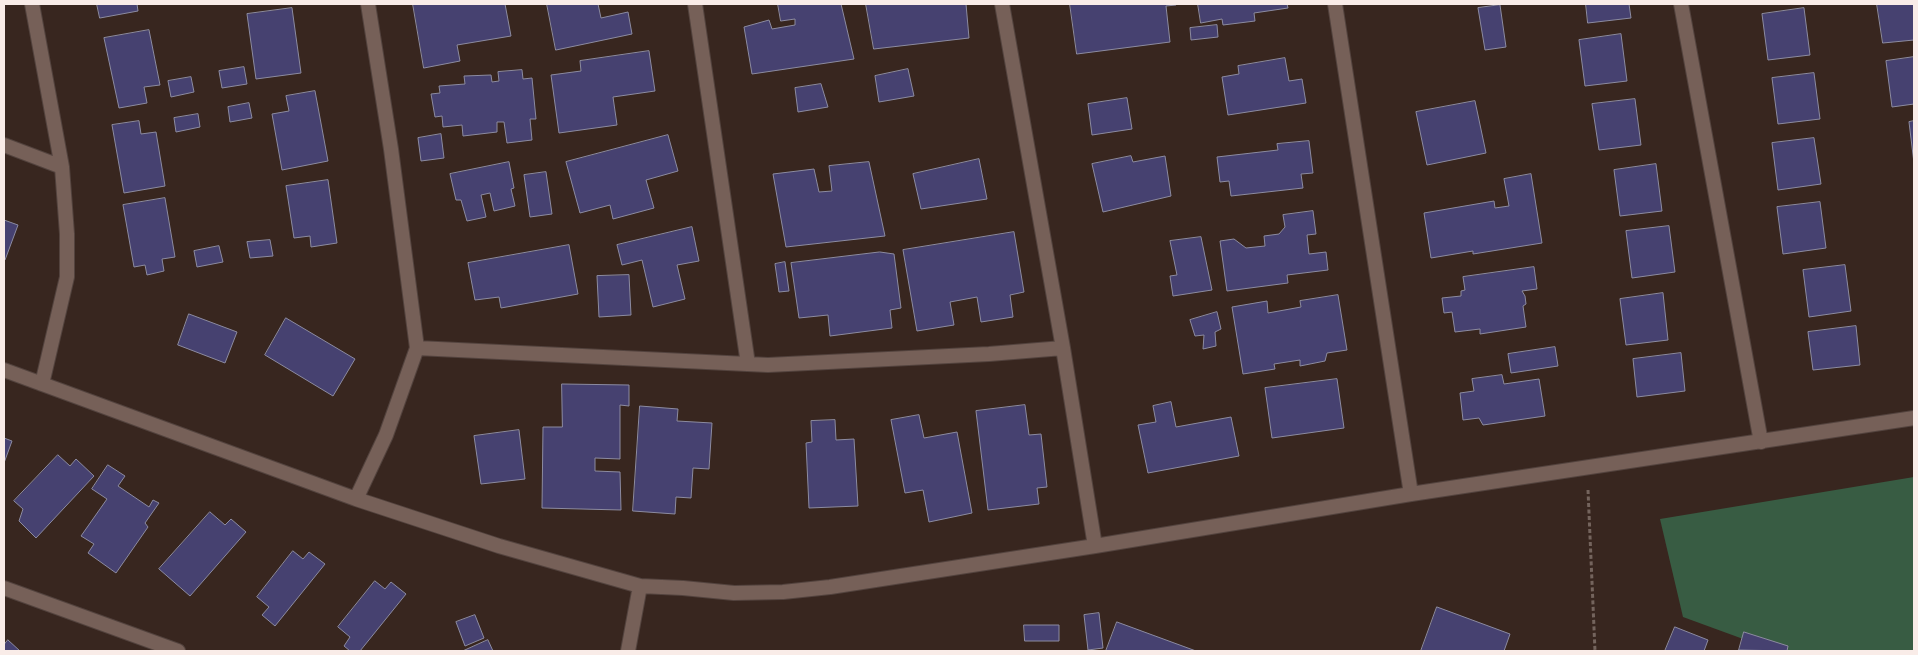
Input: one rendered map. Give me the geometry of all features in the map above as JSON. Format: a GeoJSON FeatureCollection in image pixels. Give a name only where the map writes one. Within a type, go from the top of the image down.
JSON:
{"type":"FeatureCollection","features":[{"type":"Feature","properties":{"kind":"street"},"geometry":{"type":"LineString","coordinates":[[32,4],[62,166],[67,234],[67,277],[42,384]]}},
{"type":"Feature","properties":{"kind":"street"},"geometry":{"type":"LineString","coordinates":[[356,499],[386,434],[417,348],[391,148],[368,4]]}},
{"type":"Feature","properties":{"kind":"street"},"geometry":{"type":"LineString","coordinates":[[695,4],[748,364]]}},
{"type":"Feature","properties":{"kind":"street"},"geometry":{"type":"LineString","coordinates":[[1002,4],[1063,348],[1095,546]]}},
{"type":"Feature","properties":{"kind":"street"},"geometry":{"type":"LineString","coordinates":[[1335,4],[1411,494]]}},
{"type":"Feature","properties":{"kind":"street"},"geometry":{"type":"LineString","coordinates":[[1682,4],[1761,442]]}},
{"type":"Feature","properties":{"kind":"street"},"geometry":{"type":"LineString","coordinates":[[4,145],[62,166]]}},
{"type":"Feature","properties":{"kind":"street"},"geometry":{"type":"LineString","coordinates":[[417,348],[768,365],[940,357],[1063,348]]}},
{"type":"Feature","properties":{"kind":"street"},"geometry":{"type":"LineString","coordinates":[[4,370],[356,499],[499,546],[640,586],[734,593],[783,592],[1095,546],[1411,494],[1914,418]]}},
{"type":"Feature","properties":{"kind":"street"},"geometry":{"type":"LineString","coordinates":[[628,651],[640,586]]}},
{"type":"Feature","properties":{"kind":"street"},"geometry":{"type":"LineString","coordinates":[[4,588],[178,651]]}},
{"type":"Feature","properties":{"kind":"path"},"geometry":{"type":"LineString","coordinates":[[1587,467],[1595,651]]}},
{"type":"Feature","properties":{"kind":"green space"},"geometry":{"type":"Polygon","coordinates":[[[1914,477],[1914,651],[1776,651],[1683,617],[1660,519],[1914,477]]]}},
{"type":"Feature","properties":{"kind":"building"},"geometry":{"type":"Polygon","coordinates":[[[97,4],[137,4],[138,11],[100,18],[97,4]]]}},
{"type":"Feature","properties":{"kind":"building"},"geometry":{"type":"Polygon","coordinates":[[[413,4],[505,4],[511,36],[457,45],[460,61],[424,68],[413,4]]]}},
{"type":"Feature","properties":{"kind":"building"},"geometry":{"type":"Polygon","coordinates":[[[547,4],[598,4],[601,18],[628,12],[632,34],[556,50],[547,4]]]}},
{"type":"Feature","properties":{"kind":"building"},"geometry":{"type":"Polygon","coordinates":[[[778,4],[841,4],[854,59],[752,74],[744,27],[769,20],[772,29],[795,25],[795,19],[781,21],[778,4]]]}},
{"type":"Feature","properties":{"kind":"building"},"geometry":{"type":"Polygon","coordinates":[[[866,4],[966,4],[969,38],[874,49],[866,4]]]}},
{"type":"Feature","properties":{"kind":"building"},"geometry":{"type":"Polygon","coordinates":[[[1070,4],[1176,4],[1166,6],[1170,42],[1077,54],[1070,4]]]}},
{"type":"Feature","properties":{"kind":"building"},"geometry":{"type":"Polygon","coordinates":[[[1198,4],[1287,4],[1288,8],[1254,13],[1255,21],[1223,25],[1222,19],[1201,23],[1198,4]]]}},
{"type":"Feature","properties":{"kind":"building"},"geometry":{"type":"Polygon","coordinates":[[[1586,4],[1629,4],[1631,18],[1588,23],[1586,4]]]}},
{"type":"Feature","properties":{"kind":"building"},"geometry":{"type":"Polygon","coordinates":[[[1877,4],[1914,4],[1914,40],[1883,43],[1877,4]]]}},
{"type":"Feature","properties":{"kind":"building"},"geometry":{"type":"Polygon","coordinates":[[[1500,5],[1506,47],[1485,50],[1478,8],[1500,5]]]}},
{"type":"Feature","properties":{"kind":"building"},"geometry":{"type":"Polygon","coordinates":[[[292,8],[301,73],[256,79],[247,14],[292,8]]]}},
{"type":"Feature","properties":{"kind":"building"},"geometry":{"type":"Polygon","coordinates":[[[1804,8],[1810,55],[1768,60],[1762,14],[1804,8]]]}},
{"type":"Feature","properties":{"kind":"building"},"geometry":{"type":"Polygon","coordinates":[[[1217,25],[1218,37],[1191,40],[1190,28],[1217,25]]]}},
{"type":"Feature","properties":{"kind":"building"},"geometry":{"type":"Polygon","coordinates":[[[149,30],[160,85],[144,87],[147,103],[119,108],[104,38],[149,30]]]}},
{"type":"Feature","properties":{"kind":"building"},"geometry":{"type":"Polygon","coordinates":[[[1621,34],[1627,81],[1585,86],[1579,40],[1621,34]]]}},
{"type":"Feature","properties":{"kind":"building"},"geometry":{"type":"Polygon","coordinates":[[[649,51],[655,91],[613,97],[617,125],[559,133],[551,75],[581,71],[580,61],[649,51]]]}},
{"type":"Feature","properties":{"kind":"building"},"geometry":{"type":"Polygon","coordinates":[[[1914,57],[1914,104],[1892,107],[1886,61],[1914,57]]]}},
{"type":"Feature","properties":{"kind":"building"},"geometry":{"type":"Polygon","coordinates":[[[1285,58],[1289,81],[1302,79],[1306,103],[1228,115],[1222,77],[1239,74],[1238,66],[1285,58]]]}},
{"type":"Feature","properties":{"kind":"building"},"geometry":{"type":"Polygon","coordinates":[[[244,67],[247,84],[222,88],[219,71],[244,67]]]}},
{"type":"Feature","properties":{"kind":"building"},"geometry":{"type":"Polygon","coordinates":[[[908,69],[914,96],[879,102],[875,76],[908,69]]]}},
{"type":"Feature","properties":{"kind":"building"},"geometry":{"type":"Polygon","coordinates":[[[522,70],[523,79],[532,78],[536,119],[530,119],[532,140],[507,143],[504,122],[497,122],[497,132],[463,136],[462,125],[443,127],[442,116],[435,117],[431,94],[440,93],[439,86],[465,84],[464,76],[491,75],[492,82],[499,81],[498,72],[522,70]]]}},
{"type":"Feature","properties":{"kind":"building"},"geometry":{"type":"Polygon","coordinates":[[[1814,73],[1820,119],[1778,124],[1772,78],[1814,73]]]}},
{"type":"Feature","properties":{"kind":"building"},"geometry":{"type":"Polygon","coordinates":[[[191,77],[194,92],[171,97],[168,81],[191,77]]]}},
{"type":"Feature","properties":{"kind":"building"},"geometry":{"type":"Polygon","coordinates":[[[821,84],[828,107],[798,112],[795,88],[821,84]]]}},
{"type":"Feature","properties":{"kind":"building"},"geometry":{"type":"Polygon","coordinates":[[[315,91],[328,161],[282,170],[272,114],[289,111],[286,96],[315,91]]]}},
{"type":"Feature","properties":{"kind":"building"},"geometry":{"type":"Polygon","coordinates":[[[1127,98],[1132,129],[1092,135],[1088,104],[1127,98]]]}},
{"type":"Feature","properties":{"kind":"building"},"geometry":{"type":"Polygon","coordinates":[[[1635,99],[1641,145],[1599,150],[1592,104],[1635,99]]]}},
{"type":"Feature","properties":{"kind":"building"},"geometry":{"type":"Polygon","coordinates":[[[1475,101],[1486,153],[1427,165],[1416,112],[1475,101]]]}},
{"type":"Feature","properties":{"kind":"building"},"geometry":{"type":"Polygon","coordinates":[[[249,103],[252,118],[230,122],[228,107],[249,103]]]}},
{"type":"Feature","properties":{"kind":"building"},"geometry":{"type":"Polygon","coordinates":[[[198,114],[200,127],[176,132],[174,118],[198,114]]]}},
{"type":"Feature","properties":{"kind":"building"},"geometry":{"type":"Polygon","coordinates":[[[139,121],[141,134],[156,132],[165,186],[124,193],[112,125],[139,121]]]}},
{"type":"Feature","properties":{"kind":"building"},"geometry":{"type":"Polygon","coordinates":[[[1914,121],[1914,163],[1909,122],[1914,121]]]}},
{"type":"Feature","properties":{"kind":"building"},"geometry":{"type":"Polygon","coordinates":[[[441,134],[444,158],[421,161],[418,138],[441,134]]]}},
{"type":"Feature","properties":{"kind":"building"},"geometry":{"type":"Polygon","coordinates":[[[668,135],[678,171],[646,180],[654,208],[613,219],[610,205],[580,213],[566,162],[668,135]]]}},
{"type":"Feature","properties":{"kind":"building"},"geometry":{"type":"Polygon","coordinates":[[[1814,138],[1821,184],[1778,190],[1772,143],[1814,138]]]}},
{"type":"Feature","properties":{"kind":"building"},"geometry":{"type":"Polygon","coordinates":[[[1309,141],[1313,173],[1301,174],[1303,188],[1231,196],[1229,181],[1220,182],[1217,157],[1278,150],[1277,144],[1309,141]]]}},
{"type":"Feature","properties":{"kind":"building"},"geometry":{"type":"Polygon","coordinates":[[[1131,156],[1133,162],[1165,156],[1171,196],[1103,212],[1092,164],[1131,156]]]}},
{"type":"Feature","properties":{"kind":"building"},"geometry":{"type":"Polygon","coordinates":[[[979,159],[987,199],[921,209],[913,174],[979,159]]]}},
{"type":"Feature","properties":{"kind":"building"},"geometry":{"type":"Polygon","coordinates":[[[509,162],[514,188],[511,189],[515,206],[494,211],[490,193],[481,195],[486,217],[467,221],[461,200],[456,200],[450,174],[509,162]]]}},
{"type":"Feature","properties":{"kind":"building"},"geometry":{"type":"Polygon","coordinates":[[[869,162],[885,236],[786,247],[773,174],[814,169],[819,192],[832,191],[829,166],[869,162]]]}},
{"type":"Feature","properties":{"kind":"building"},"geometry":{"type":"Polygon","coordinates":[[[1656,164],[1662,211],[1620,216],[1614,170],[1656,164]]]}},
{"type":"Feature","properties":{"kind":"building"},"geometry":{"type":"Polygon","coordinates":[[[546,172],[552,214],[530,217],[524,175],[546,172]]]}},
{"type":"Feature","properties":{"kind":"building"},"geometry":{"type":"Polygon","coordinates":[[[1531,174],[1542,243],[1473,254],[1473,251],[1431,258],[1424,213],[1494,201],[1495,208],[1509,206],[1504,179],[1531,174]]]}},
{"type":"Feature","properties":{"kind":"building"},"geometry":{"type":"Polygon","coordinates":[[[328,180],[337,243],[311,247],[310,236],[294,238],[286,186],[328,180]]]}},
{"type":"Feature","properties":{"kind":"building"},"geometry":{"type":"Polygon","coordinates":[[[165,198],[175,257],[162,259],[164,271],[147,275],[145,265],[134,267],[123,205],[165,198]]]}},
{"type":"Feature","properties":{"kind":"building"},"geometry":{"type":"Polygon","coordinates":[[[1820,202],[1826,248],[1783,254],[1777,207],[1820,202]]]}},
{"type":"Feature","properties":{"kind":"building"},"geometry":{"type":"Polygon","coordinates":[[[1313,211],[1316,234],[1307,235],[1309,254],[1326,252],[1328,270],[1287,275],[1288,283],[1227,291],[1220,241],[1234,239],[1246,248],[1265,246],[1264,236],[1279,234],[1285,227],[1283,215],[1313,211]]]}},
{"type":"Feature","properties":{"kind":"building"},"geometry":{"type":"Polygon","coordinates":[[[4,220],[18,225],[5,260],[4,260],[4,220]]]}},
{"type":"Feature","properties":{"kind":"building"},"geometry":{"type":"Polygon","coordinates":[[[1669,226],[1675,272],[1632,278],[1626,231],[1669,226]]]}},
{"type":"Feature","properties":{"kind":"building"},"geometry":{"type":"Polygon","coordinates":[[[692,227],[699,261],[677,265],[685,299],[653,307],[642,260],[622,265],[617,245],[692,227]]]}},
{"type":"Feature","properties":{"kind":"building"},"geometry":{"type":"Polygon","coordinates":[[[1014,232],[1024,292],[1010,295],[1013,317],[981,322],[977,297],[950,302],[954,325],[917,331],[903,250],[1014,232]]]}},
{"type":"Feature","properties":{"kind":"building"},"geometry":{"type":"Polygon","coordinates":[[[1201,237],[1212,290],[1173,296],[1170,276],[1177,275],[1170,241],[1201,237]]]}},
{"type":"Feature","properties":{"kind":"building"},"geometry":{"type":"Polygon","coordinates":[[[270,240],[273,256],[250,258],[247,242],[270,240]]]}},
{"type":"Feature","properties":{"kind":"building"},"geometry":{"type":"Polygon","coordinates":[[[569,245],[578,294],[501,308],[499,297],[475,300],[468,263],[569,245]]]}},
{"type":"Feature","properties":{"kind":"building"},"geometry":{"type":"Polygon","coordinates":[[[219,246],[223,262],[197,267],[194,251],[219,246]]]}},
{"type":"Feature","properties":{"kind":"building"},"geometry":{"type":"Polygon","coordinates":[[[880,252],[894,254],[901,308],[890,310],[892,328],[830,336],[828,315],[799,318],[791,263],[880,252]]]}},
{"type":"Feature","properties":{"kind":"building"},"geometry":{"type":"Polygon","coordinates":[[[785,262],[789,291],[779,292],[775,264],[785,262]]]}},
{"type":"Feature","properties":{"kind":"building"},"geometry":{"type":"Polygon","coordinates":[[[1845,265],[1851,311],[1809,317],[1803,270],[1845,265]]]}},
{"type":"Feature","properties":{"kind":"building"},"geometry":{"type":"Polygon","coordinates":[[[1534,267],[1537,289],[1522,291],[1526,304],[1523,306],[1526,327],[1480,334],[1480,329],[1455,332],[1452,312],[1444,313],[1442,298],[1461,296],[1461,291],[1465,290],[1463,277],[1534,267]]]}},
{"type":"Feature","properties":{"kind":"building"},"geometry":{"type":"Polygon","coordinates":[[[629,275],[631,315],[599,317],[597,276],[629,275]]]}},
{"type":"Feature","properties":{"kind":"building"},"geometry":{"type":"Polygon","coordinates":[[[1663,293],[1668,340],[1626,345],[1620,299],[1663,293]]]}},
{"type":"Feature","properties":{"kind":"building"},"geometry":{"type":"Polygon","coordinates":[[[1338,295],[1347,350],[1327,353],[1325,361],[1300,366],[1300,360],[1274,364],[1275,369],[1243,374],[1232,307],[1267,301],[1268,313],[1301,307],[1300,301],[1338,295]]]}},
{"type":"Feature","properties":{"kind":"building"},"geometry":{"type":"Polygon","coordinates":[[[1217,312],[1221,329],[1215,332],[1216,346],[1203,349],[1204,335],[1195,336],[1190,320],[1217,312]]]}},
{"type":"Feature","properties":{"kind":"building"},"geometry":{"type":"Polygon","coordinates":[[[189,314],[237,332],[225,363],[178,345],[189,314]]]}},
{"type":"Feature","properties":{"kind":"building"},"geometry":{"type":"Polygon","coordinates":[[[286,318],[355,359],[333,396],[265,355],[286,318]]]}},
{"type":"Feature","properties":{"kind":"building"},"geometry":{"type":"Polygon","coordinates":[[[1856,326],[1860,365],[1813,370],[1808,332],[1856,326]]]}},
{"type":"Feature","properties":{"kind":"building"},"geometry":{"type":"Polygon","coordinates":[[[1555,347],[1558,366],[1511,373],[1508,354],[1555,347]]]}},
{"type":"Feature","properties":{"kind":"building"},"geometry":{"type":"Polygon","coordinates":[[[1681,353],[1685,391],[1637,397],[1633,359],[1681,353]]]}},
{"type":"Feature","properties":{"kind":"building"},"geometry":{"type":"Polygon","coordinates":[[[1502,375],[1504,384],[1539,379],[1545,416],[1483,425],[1479,418],[1463,420],[1460,393],[1474,391],[1472,379],[1502,375]]]}},
{"type":"Feature","properties":{"kind":"building"},"geometry":{"type":"Polygon","coordinates":[[[1337,379],[1344,428],[1272,438],[1265,388],[1337,379]]]}},
{"type":"Feature","properties":{"kind":"building"},"geometry":{"type":"Polygon","coordinates":[[[562,384],[629,385],[629,406],[620,405],[620,459],[595,458],[595,471],[620,472],[621,510],[542,508],[543,427],[562,427],[562,384]]]}},
{"type":"Feature","properties":{"kind":"building"},"geometry":{"type":"Polygon","coordinates":[[[1171,402],[1176,427],[1231,417],[1239,456],[1148,473],[1138,425],[1156,422],[1153,406],[1171,402]]]}},
{"type":"Feature","properties":{"kind":"building"},"geometry":{"type":"Polygon","coordinates":[[[1025,405],[1029,435],[1041,434],[1047,487],[1037,488],[1039,504],[988,510],[976,411],[1025,405]]]}},
{"type":"Feature","properties":{"kind":"building"},"geometry":{"type":"Polygon","coordinates":[[[640,406],[678,409],[677,421],[712,423],[709,469],[693,468],[691,498],[676,497],[675,514],[633,511],[640,406]]]}},
{"type":"Feature","properties":{"kind":"building"},"geometry":{"type":"Polygon","coordinates":[[[919,415],[924,438],[957,432],[972,513],[929,522],[923,490],[905,493],[891,420],[919,415]]]}},
{"type":"Feature","properties":{"kind":"building"},"geometry":{"type":"Polygon","coordinates":[[[835,420],[836,440],[854,439],[858,506],[809,508],[806,443],[812,442],[811,421],[835,420]]]}},
{"type":"Feature","properties":{"kind":"building"},"geometry":{"type":"Polygon","coordinates":[[[519,430],[525,479],[481,484],[474,436],[519,430]]]}},
{"type":"Feature","properties":{"kind":"building"},"geometry":{"type":"Polygon","coordinates":[[[4,438],[12,441],[4,463],[4,438]]]}},
{"type":"Feature","properties":{"kind":"building"},"geometry":{"type":"Polygon","coordinates":[[[58,455],[70,466],[76,459],[94,476],[36,538],[19,521],[23,509],[14,501],[58,455]]]}},
{"type":"Feature","properties":{"kind":"building"},"geometry":{"type":"Polygon","coordinates":[[[108,465],[125,476],[118,486],[149,507],[153,500],[159,503],[145,523],[148,527],[116,573],[88,553],[94,544],[81,536],[107,499],[92,489],[108,465]]]}},
{"type":"Feature","properties":{"kind":"building"},"geometry":{"type":"Polygon","coordinates":[[[210,512],[225,525],[231,519],[246,532],[190,596],[159,569],[210,512]]]}},
{"type":"Feature","properties":{"kind":"building"},"geometry":{"type":"Polygon","coordinates":[[[293,551],[303,559],[309,552],[325,564],[275,626],[262,615],[269,607],[257,597],[293,551]]]}},
{"type":"Feature","properties":{"kind":"building"},"geometry":{"type":"Polygon","coordinates":[[[375,581],[385,589],[391,582],[406,594],[360,651],[350,651],[344,646],[350,637],[338,627],[375,581]]]}},
{"type":"Feature","properties":{"kind":"building"},"geometry":{"type":"Polygon","coordinates":[[[1437,607],[1510,634],[1504,651],[1421,651],[1437,607]]]}},
{"type":"Feature","properties":{"kind":"building"},"geometry":{"type":"Polygon","coordinates":[[[1099,613],[1103,648],[1088,650],[1084,615],[1099,613]]]}},
{"type":"Feature","properties":{"kind":"building"},"geometry":{"type":"Polygon","coordinates":[[[475,615],[484,638],[465,646],[456,622],[475,615]]]}},
{"type":"Feature","properties":{"kind":"building"},"geometry":{"type":"Polygon","coordinates":[[[1117,622],[1196,651],[1106,651],[1117,622]]]}},
{"type":"Feature","properties":{"kind":"building"},"geometry":{"type":"Polygon","coordinates":[[[1024,625],[1059,625],[1059,641],[1025,641],[1024,625]]]}},
{"type":"Feature","properties":{"kind":"building"},"geometry":{"type":"Polygon","coordinates":[[[1675,627],[1708,640],[1704,651],[1665,651],[1675,627]]]}},
{"type":"Feature","properties":{"kind":"building"},"geometry":{"type":"Polygon","coordinates":[[[1744,632],[1788,646],[1787,651],[1739,650],[1744,632]]]}},
{"type":"Feature","properties":{"kind":"building"},"geometry":{"type":"Polygon","coordinates":[[[8,640],[20,651],[4,651],[4,645],[8,640]]]}},
{"type":"Feature","properties":{"kind":"building"},"geometry":{"type":"Polygon","coordinates":[[[488,640],[493,651],[463,651],[488,640]]]}}]}
